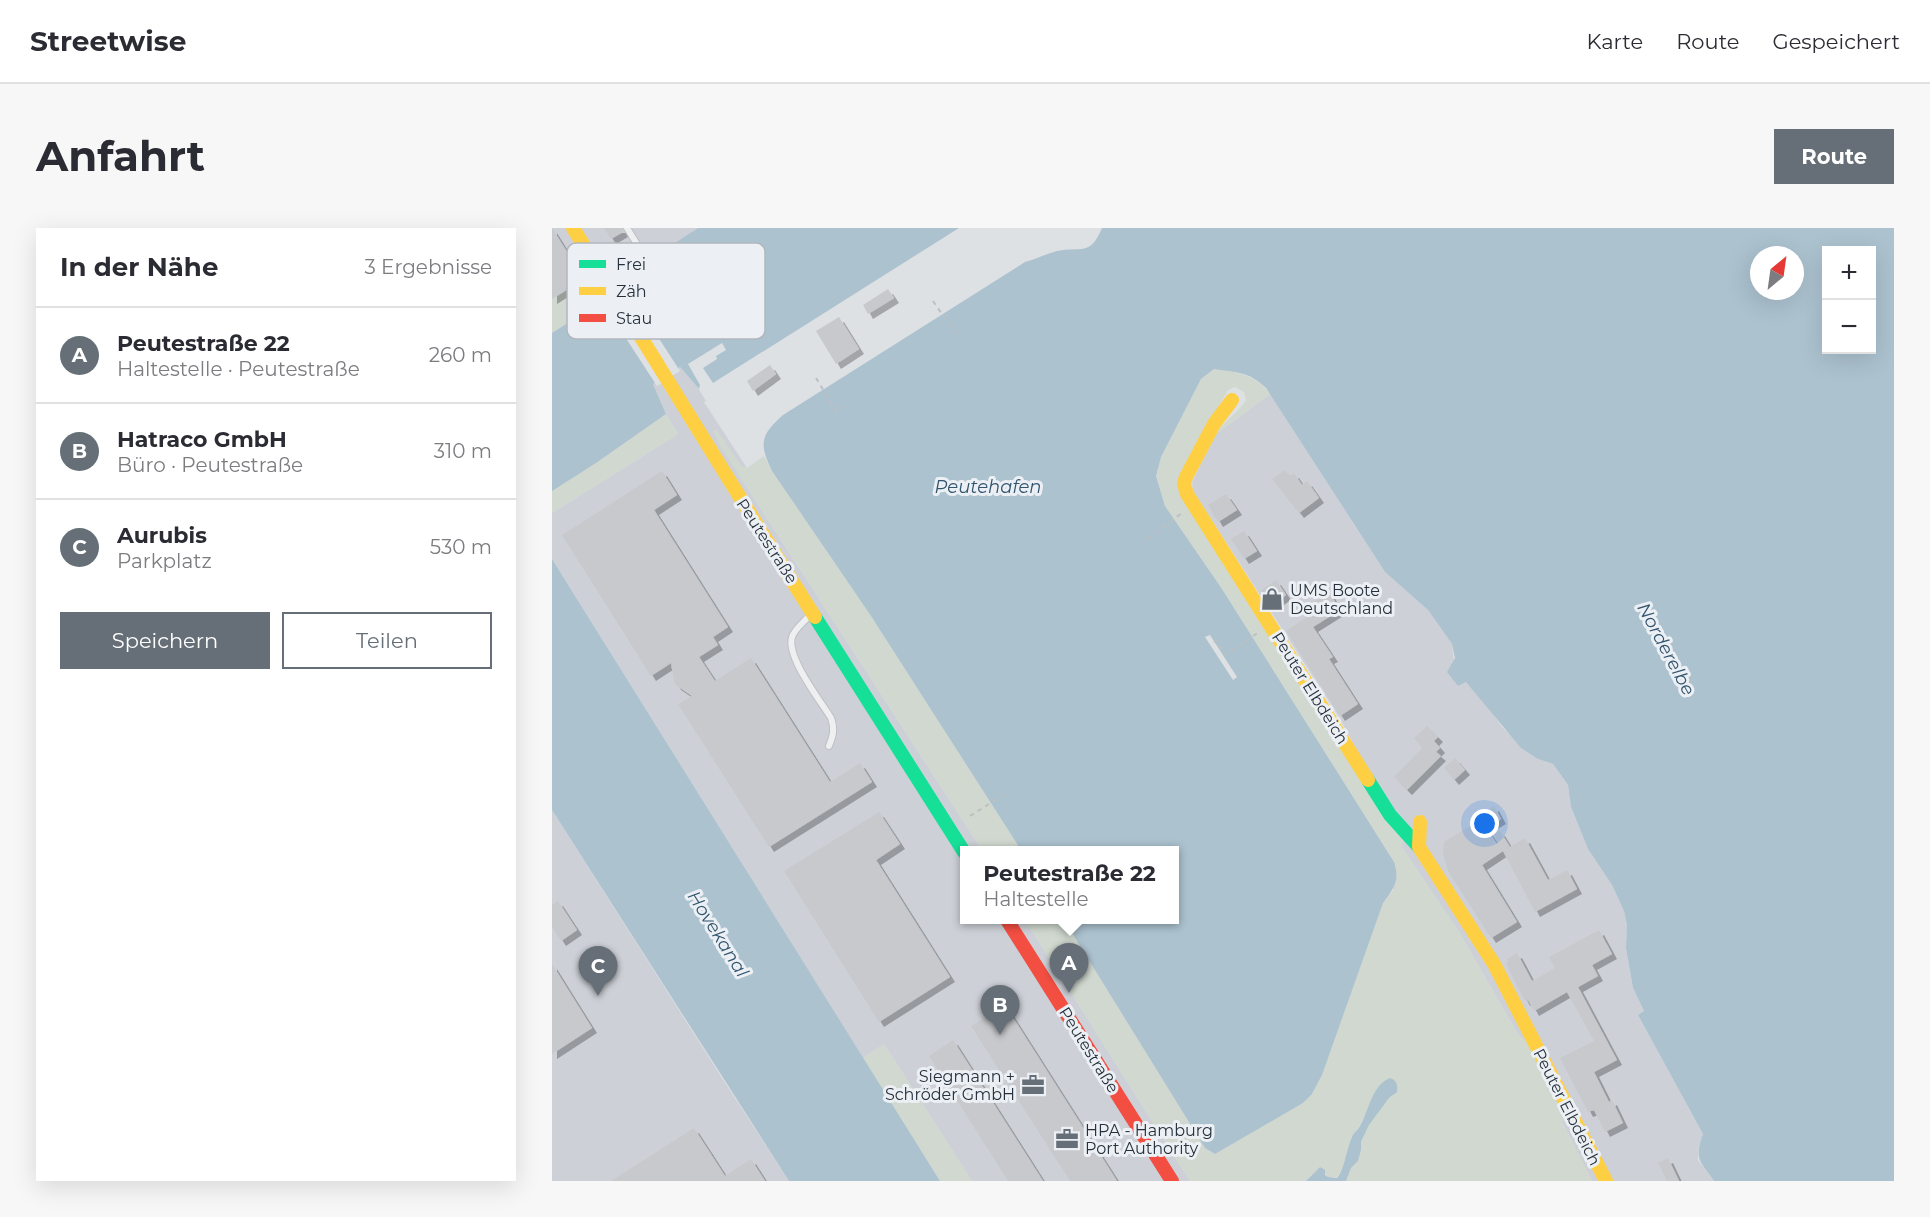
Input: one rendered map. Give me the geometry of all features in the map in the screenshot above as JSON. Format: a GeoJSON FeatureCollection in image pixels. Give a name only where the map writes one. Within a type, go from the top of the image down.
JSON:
{"type":"FeatureCollection","features":[{"type":"Feature","properties":{"kind":"street","name":"Peutestraße"},"geometry":{"type":"LineString","coordinates":[[573,228],[582,243]]}},
{"type":"Feature","properties":{"kind":"street","name":"Peutestraße"},"geometry":{"type":"LineString","coordinates":[[643,339],[739,498],[960,846]]}},
{"type":"Feature","properties":{"kind":"street","name":"Peuter Elbdeich"},"geometry":{"type":"LineString","coordinates":[[1232,400],[1214,424],[1186,477],[1184,484],[1187,494],[1390,815],[1419,847],[1494,964],[1606,1181]]}},
{"type":"Feature","properties":{"kind":"street"},"geometry":{"type":"LineString","coordinates":[[1419,847],[1420,822]]}},
{"type":"Feature","properties":{"kind":"street","name":"Peutestraße"},"geometry":{"type":"LineString","coordinates":[[1009,924],[1172,1181]]}},
{"type":"Feature","properties":{"kind":"lane"},"geometry":{"type":"LineString","coordinates":[[627,228],[636,243]]}},
{"type":"Feature","properties":{"kind":"lane"},"geometry":{"type":"LineString","coordinates":[[813,613],[792,635],[790,646],[794,657],[831,718],[834,726],[829,746]]}},
{"type":"Feature","properties":{"kind":"path"},"geometry":{"type":"LineString","coordinates":[[933,301],[957,336]]}},
{"type":"Feature","properties":{"kind":"path"},"geometry":{"type":"LineString","coordinates":[[816,378],[836,411],[844,406]]}},
{"type":"Feature","properties":{"kind":"path"},"geometry":{"type":"LineString","coordinates":[[1148,538],[1188,508]]}},
{"type":"Feature","properties":{"kind":"path"},"geometry":{"type":"LineString","coordinates":[[1214,642],[1216,640],[1226,655],[1264,628]]}},
{"type":"Feature","properties":{"kind":"path"},"geometry":{"type":"LineString","coordinates":[[970,816],[1008,792]]}},
{"type":"Feature","properties":{"kind":"shaded area"},"geometry":{"type":"Polygon","coordinates":[[[552,228],[698,228],[675,243],[567,243],[567,324],[552,333],[552,228]]]}},
{"type":"Feature","properties":{"kind":"shaded area"},"geometry":{"type":"Polygon","coordinates":[[[567,290],[567,324],[552,333],[552,299],[567,290]]]}},
{"type":"Feature","properties":{"kind":"shaded area"},"geometry":{"type":"Polygon","coordinates":[[[680,367],[698,388],[706,401],[704,402],[747,468],[739,475],[979,846],[960,846],[960,924],[1028,924],[1190,1181],[972,1181],[884,1044],[863,1058],[552,559],[552,513],[678,434],[653,384],[680,367]]]}},
{"type":"Feature","properties":{"kind":"shaded area"},"geometry":{"type":"Polygon","coordinates":[[[1214,369],[1238,373],[1252,378],[1270,394],[1216,434],[1246,400],[1244,392],[1235,387],[1228,390],[1180,474],[1383,818],[1404,841],[1401,846],[1459,932],[1519,1036],[1526,1041],[1563,1113],[1563,1124],[1592,1181],[1346,1181],[1351,1168],[1358,1161],[1361,1143],[1369,1125],[1389,1098],[1393,1096],[1377,1088],[1360,1125],[1351,1138],[1337,1177],[1328,1177],[1320,1167],[1306,1181],[1190,1181],[1028,924],[1066,924],[1205,1148],[1215,1154],[1303,1103],[1312,1094],[1322,1075],[1383,902],[1393,890],[1394,862],[1222,589],[1165,506],[1156,476],[1161,457],[1201,379],[1214,369]]]}},
{"type":"Feature","properties":{"kind":"shaded area"},"geometry":{"type":"Polygon","coordinates":[[[1270,394],[1385,572],[1428,610],[1452,644],[1457,686],[1466,681],[1503,728],[1538,759],[1553,764],[1568,785],[1571,807],[1588,849],[1612,885],[1624,911],[1627,925],[1626,948],[1633,988],[1644,1011],[1638,1015],[1703,1134],[1698,1149],[1698,1160],[1714,1181],[1592,1181],[1563,1124],[1526,1041],[1519,1036],[1459,932],[1401,846],[1360,756],[1339,717],[1193,491],[1192,482],[1216,434],[1270,394]]]}},
{"type":"Feature","properties":{"kind":"shaded area"},"geometry":{"type":"Polygon","coordinates":[[[666,414],[678,434],[552,513],[554,488],[596,463],[666,414]]]}},
{"type":"Feature","properties":{"kind":"shaded area"},"geometry":{"type":"Polygon","coordinates":[[[716,429],[742,467],[745,465],[747,468],[764,456],[871,616],[1018,846],[979,846],[721,447],[713,431],[716,429]]]}},
{"type":"Feature","properties":{"kind":"shaded area"},"geometry":{"type":"Polygon","coordinates":[[[552,810],[722,1078],[789,1181],[552,1181],[552,810]]]}},
{"type":"Feature","properties":{"kind":"shaded area"},"geometry":{"type":"Polygon","coordinates":[[[884,1044],[972,1181],[940,1181],[863,1058],[884,1044]]]}},
{"type":"Feature","properties":{"kind":"water"},"geometry":{"type":"Polygon","coordinates":[[[698,228],[959,228],[713,383],[703,368],[726,350],[722,343],[688,364],[700,385],[699,389],[680,367],[653,384],[666,414],[552,491],[552,333],[567,324],[567,339],[765,339],[765,243],[675,243],[698,228]]]}},
{"type":"Feature","properties":{"kind":"water"},"geometry":{"type":"Polygon","coordinates":[[[1102,228],[1894,228],[1894,1181],[1714,1181],[1699,1159],[1703,1134],[1638,1015],[1644,1011],[1633,988],[1626,948],[1627,925],[1624,911],[1612,885],[1588,849],[1571,807],[1568,785],[1553,764],[1538,759],[1521,748],[1466,682],[1458,686],[1447,672],[1455,658],[1452,644],[1428,610],[1385,572],[1266,388],[1254,378],[1236,372],[1214,369],[1201,379],[1161,457],[1156,476],[1165,506],[1222,589],[1394,862],[1396,879],[1383,903],[1322,1075],[1312,1094],[1303,1103],[1215,1154],[1205,1148],[1066,924],[1179,924],[1179,846],[1018,846],[871,616],[772,471],[764,447],[766,434],[783,415],[1025,262],[1057,251],[1089,247],[1102,228]]]}},
{"type":"Feature","properties":{"kind":"water","name":"Hovekanal"},"geometry":{"type":"Polygon","coordinates":[[[552,559],[940,1181],[789,1181],[552,810],[552,559]]]}},
{"type":"Feature","properties":{"kind":"water"},"geometry":{"type":"Polygon","coordinates":[[[1390,1078],[1396,1083],[1397,1092],[1389,1098],[1369,1125],[1361,1142],[1358,1161],[1351,1168],[1346,1181],[1306,1181],[1320,1167],[1325,1170],[1325,1175],[1328,1177],[1337,1178],[1342,1170],[1350,1141],[1360,1126],[1375,1092],[1384,1081],[1390,1078]]]}},
{"type":"Feature","properties":{"kind":"pier"},"geometry":{"type":"Polygon","coordinates":[[[626,339],[659,339],[680,371],[657,386],[626,339]]]}},
{"type":"Feature","properties":{"kind":"pier"},"geometry":{"type":"Polygon","coordinates":[[[1210,635],[1237,677],[1233,680],[1205,637],[1210,635]]]}},
{"type":"Feature","properties":{"kind":"building"},"geometry":{"type":"Polygon","coordinates":[[[552,228],[567,252],[567,290],[552,299],[552,228]]]}},
{"type":"Feature","properties":{"kind":"building"},"geometry":{"type":"Polygon","coordinates":[[[604,228],[622,228],[623,232],[611,239],[604,228]]]}},
{"type":"Feature","properties":{"kind":"building"},"geometry":{"type":"Polygon","coordinates":[[[888,289],[894,298],[868,314],[863,305],[888,289]]]}},
{"type":"Feature","properties":{"kind":"building"},"geometry":{"type":"Polygon","coordinates":[[[839,317],[859,349],[836,364],[816,331],[839,317]]]}},
{"type":"Feature","properties":{"kind":"building"},"geometry":{"type":"Polygon","coordinates":[[[770,365],[776,374],[753,391],[747,381],[770,365]]]}},
{"type":"Feature","properties":{"kind":"building"},"geometry":{"type":"Polygon","coordinates":[[[1285,470],[1290,476],[1294,473],[1302,485],[1307,481],[1319,498],[1299,513],[1272,479],[1285,470]]]}},
{"type":"Feature","properties":{"kind":"building"},"geometry":{"type":"Polygon","coordinates":[[[662,471],[677,495],[654,510],[728,627],[713,637],[718,645],[699,657],[715,681],[751,658],[830,782],[860,763],[872,782],[769,847],[678,704],[692,696],[676,685],[671,663],[651,676],[562,535],[662,471]]]}},
{"type":"Feature","properties":{"kind":"building"},"geometry":{"type":"Polygon","coordinates":[[[1226,494],[1237,510],[1218,522],[1208,505],[1226,494]]]}},
{"type":"Feature","properties":{"kind":"building"},"geometry":{"type":"Polygon","coordinates":[[[1244,531],[1257,551],[1244,559],[1231,539],[1244,531]]]}},
{"type":"Feature","properties":{"kind":"building"},"geometry":{"type":"Polygon","coordinates":[[[1276,580],[1286,595],[1272,605],[1262,590],[1276,580]]]}},
{"type":"Feature","properties":{"kind":"building"},"geometry":{"type":"Polygon","coordinates":[[[1329,592],[1340,610],[1313,627],[1333,657],[1329,659],[1358,704],[1340,716],[1286,631],[1308,616],[1303,608],[1329,592]]]}},
{"type":"Feature","properties":{"kind":"building"},"geometry":{"type":"Polygon","coordinates":[[[1427,726],[1438,737],[1434,741],[1440,748],[1436,752],[1441,756],[1407,790],[1394,777],[1422,748],[1414,738],[1427,726]]]}},
{"type":"Feature","properties":{"kind":"building"},"geometry":{"type":"Polygon","coordinates":[[[1455,758],[1465,770],[1454,780],[1444,768],[1455,758]]]}},
{"type":"Feature","properties":{"kind":"building"},"geometry":{"type":"Polygon","coordinates":[[[1494,806],[1501,819],[1486,828],[1497,844],[1494,834],[1500,831],[1510,847],[1525,838],[1548,880],[1567,870],[1577,889],[1535,912],[1503,851],[1482,865],[1517,922],[1491,938],[1448,871],[1443,854],[1444,842],[1475,823],[1472,819],[1494,806]]]}},
{"type":"Feature","properties":{"kind":"building"},"geometry":{"type":"Polygon","coordinates":[[[879,812],[900,844],[876,860],[950,977],[879,1022],[784,871],[879,812]]]}},
{"type":"Feature","properties":{"kind":"building"},"geometry":{"type":"Polygon","coordinates":[[[558,901],[577,930],[561,941],[552,927],[552,905],[558,901]]]}},
{"type":"Feature","properties":{"kind":"building"},"geometry":{"type":"Polygon","coordinates":[[[1599,930],[1612,954],[1592,965],[1598,976],[1578,987],[1617,1060],[1594,1072],[1609,1102],[1612,1100],[1623,1123],[1605,1132],[1594,1110],[1588,1112],[1560,1058],[1594,1041],[1567,992],[1534,1011],[1528,1000],[1525,1001],[1506,964],[1507,959],[1517,953],[1532,981],[1555,968],[1549,957],[1599,930]]]}},
{"type":"Feature","properties":{"kind":"building"},"geometry":{"type":"Polygon","coordinates":[[[552,964],[592,1028],[552,1054],[552,964]]]}},
{"type":"Feature","properties":{"kind":"building"},"geometry":{"type":"Polygon","coordinates":[[[1005,1005],[1117,1181],[1070,1181],[971,1026],[1005,1005]]]}},
{"type":"Feature","properties":{"kind":"building"},"geometry":{"type":"Polygon","coordinates":[[[953,1040],[1043,1181],[1008,1181],[929,1056],[953,1040]]]}},
{"type":"Feature","properties":{"kind":"building"},"geometry":{"type":"Polygon","coordinates":[[[694,1128],[725,1176],[751,1159],[765,1181],[611,1181],[694,1128]]]}},
{"type":"Feature","properties":{"kind":"building"},"geometry":{"type":"Polygon","coordinates":[[[1668,1158],[1679,1181],[1667,1181],[1658,1163],[1668,1158]]]}},
{"type":"Feature","properties":{"kind":"traffic: fast"},"geometry":{"type":"LineString","coordinates":[[815,617],[960,846]]}},
{"type":"Feature","properties":{"kind":"traffic: fast"},"geometry":{"type":"LineString","coordinates":[[1368,780],[1390,815],[1419,847]]}},
{"type":"Feature","properties":{"kind":"traffic: slow"},"geometry":{"type":"LineString","coordinates":[[573,228],[582,243]]}},
{"type":"Feature","properties":{"kind":"traffic: slow"},"geometry":{"type":"LineString","coordinates":[[642,339],[815,617]]}},
{"type":"Feature","properties":{"kind":"traffic: slow"},"geometry":{"type":"LineString","coordinates":[[1232,400],[1214,424],[1186,477],[1184,484],[1187,494],[1368,780]]}},
{"type":"Feature","properties":{"kind":"traffic: slow"},"geometry":{"type":"LineString","coordinates":[[1420,822],[1419,847],[1494,964],[1606,1181]]}},
{"type":"Feature","properties":{"kind":"traffic: jam"},"geometry":{"type":"LineString","coordinates":[[1010,924],[1172,1181]]}},
{"type":"Feature","properties":{"kind":"place","name":"UMS Boote Deutschland"},"geometry":{"type":"Point","coordinates":[1272,599]}},
{"type":"Feature","properties":{"kind":"place","name":"Peutestraße 22"},"geometry":{"type":"Point","coordinates":[1069,993]}},
{"type":"Feature","properties":{"kind":"place","name":"Aurubis"},"geometry":{"type":"Point","coordinates":[598,996]}},
{"type":"Feature","properties":{"kind":"place","name":"Hatraco GmbH"},"geometry":{"type":"Point","coordinates":[1000,1035]}},
{"type":"Feature","properties":{"kind":"place","name":"Siegmann + Schröder GmbH"},"geometry":{"type":"Point","coordinates":[1033,1085]}},
{"type":"Feature","properties":{"kind":"place","name":"HPA - Hamburg Port Authority"},"geometry":{"type":"Point","coordinates":[1067,1139]}},
{"type":"Feature","properties":{"kind":"water label","name":"Peutehafen"},"geometry":{"type":"Point","coordinates":[988,487]}},
{"type":"Feature","properties":{"kind":"water label","name":"Norderelbe"},"geometry":{"type":"Point","coordinates":[1666,649]}}]}
